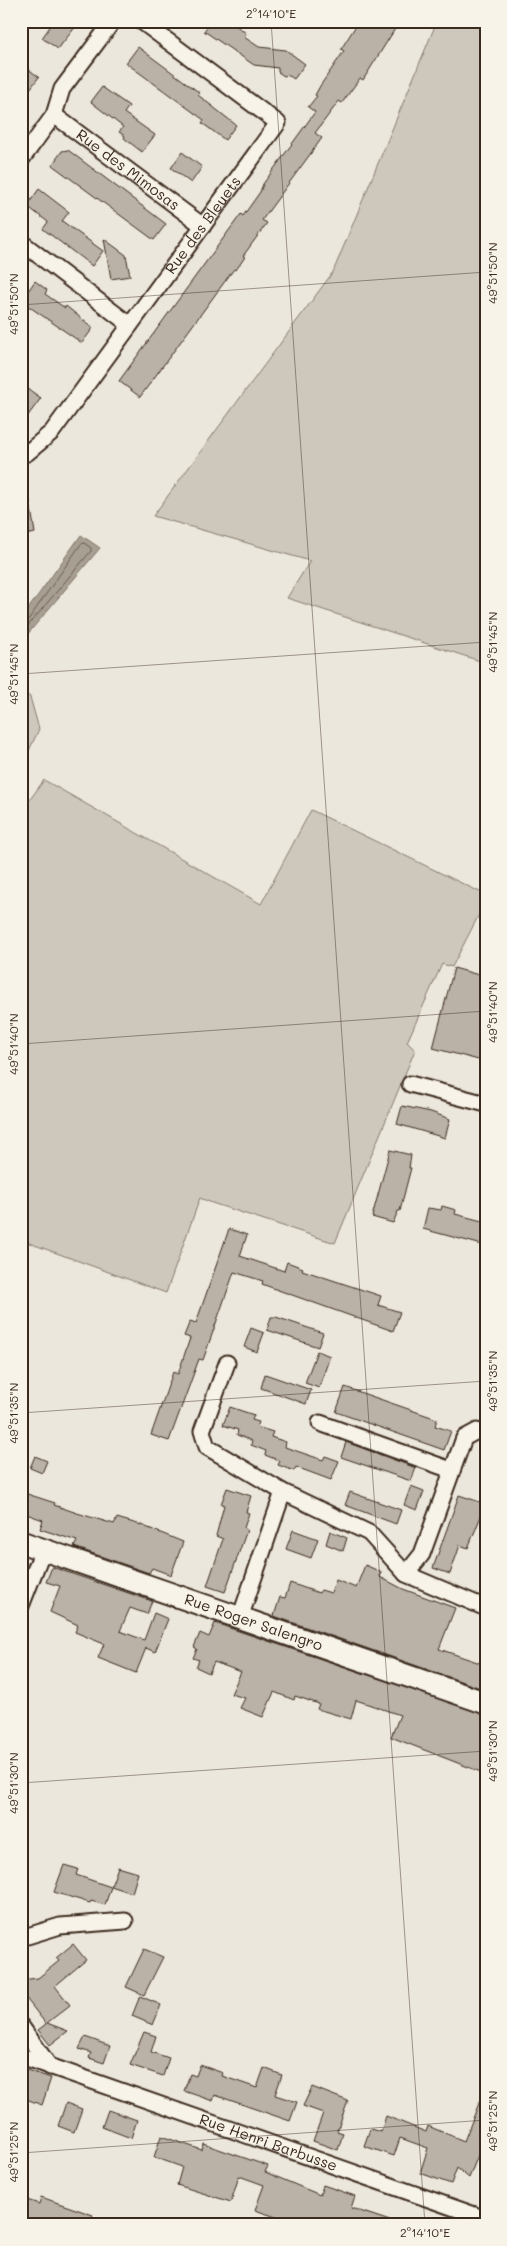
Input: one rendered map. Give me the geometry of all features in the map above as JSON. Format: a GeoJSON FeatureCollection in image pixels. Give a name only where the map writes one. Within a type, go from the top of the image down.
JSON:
{"type":"FeatureCollection","features":[{"type":"Feature","properties":{"kind":"street"},"geometry":{"type":"LineString","coordinates":[[21,160],[54,116],[62,89],[113,21]]}},
{"type":"Feature","properties":{"kind":"street","name":"Rue des Bleuets"},"geometry":{"type":"LineString","coordinates":[[21,448],[26,453],[52,432],[278,123],[141,21]]}},
{"type":"Feature","properties":{"kind":"street","name":"Rue des Mimosas"},"geometry":{"type":"LineString","coordinates":[[54,116],[203,226]]}},
{"type":"Feature","properties":{"kind":"street"},"geometry":{"type":"LineString","coordinates":[[21,242],[130,325]]}},
{"type":"Feature","properties":{"kind":"street"},"geometry":{"type":"LineString","coordinates":[[410,1084],[486,1104]]}},
{"type":"Feature","properties":{"kind":"street"},"geometry":{"type":"LineString","coordinates":[[227,1363],[202,1431],[207,1447],[284,1492],[369,1533],[406,1574],[486,1608]]}},
{"type":"Feature","properties":{"kind":"street"},"geometry":{"type":"LineString","coordinates":[[320,1423],[451,1470]]}},
{"type":"Feature","properties":{"kind":"street"},"geometry":{"type":"LineString","coordinates":[[406,1574],[422,1554],[464,1438],[477,1431],[486,1434]]}},
{"type":"Feature","properties":{"kind":"street"},"geometry":{"type":"LineString","coordinates":[[240,1618],[284,1492]]}},
{"type":"Feature","properties":{"kind":"street","name":"Rue Roger Salengro"},"geometry":{"type":"LineString","coordinates":[[21,1542],[486,1703]]}},
{"type":"Feature","properties":{"kind":"street"},"geometry":{"type":"LineString","coordinates":[[21,1606],[43,1550]]}},
{"type":"Feature","properties":{"kind":"street"},"geometry":{"type":"LineString","coordinates":[[21,1938],[60,1926],[126,1921]]}},
{"type":"Feature","properties":{"kind":"street"},"geometry":{"type":"LineString","coordinates":[[21,2026],[50,2067]]}},
{"type":"Feature","properties":{"kind":"street","name":"Rue Henri Barbusse"},"geometry":{"type":"LineString","coordinates":[[21,2056],[486,2219]]}},
{"type":"Feature","properties":{"kind":"shaded area"},"geometry":{"type":"Polygon","coordinates":[[[437,21],[486,21],[486,663],[287,598],[310,561],[153,516],[333,272],[437,21]]]}},
{"type":"Feature","properties":{"kind":"shaded area"},"geometry":{"type":"Polygon","coordinates":[[[21,690],[30,697],[39,729],[21,768],[21,690]]]}},
{"type":"Feature","properties":{"kind":"shaded area"},"geometry":{"type":"Polygon","coordinates":[[[44,780],[261,904],[311,810],[486,895],[486,901],[452,967],[442,964],[407,1042],[415,1050],[335,1243],[200,1198],[166,1293],[21,1240],[21,812],[44,780]]]}},
{"type":"Feature","properties":{"kind":"water"},"geometry":{"type":"Polygon","coordinates":[[[81,535],[100,548],[21,642],[21,619],[81,535]]]}},
{"type":"Feature","properties":{"kind":"building"},"geometry":{"type":"Polygon","coordinates":[[[54,21],[80,21],[58,49],[42,38],[54,21]]]}},
{"type":"Feature","properties":{"kind":"building"},"geometry":{"type":"Polygon","coordinates":[[[211,21],[230,21],[246,33],[244,37],[259,47],[286,50],[305,64],[294,79],[278,72],[278,68],[254,65],[204,31],[211,21]]]}},
{"type":"Feature","properties":{"kind":"building"},"geometry":{"type":"Polygon","coordinates":[[[359,21],[400,21],[363,80],[360,78],[342,103],[339,101],[315,133],[322,138],[262,220],[267,223],[243,256],[245,257],[236,270],[234,269],[140,397],[119,381],[241,214],[243,216],[260,192],[263,184],[315,112],[308,107],[317,96],[315,95],[320,86],[344,51],[341,49],[359,21]]]}},
{"type":"Feature","properties":{"kind":"building"},"geometry":{"type":"Polygon","coordinates":[[[138,47],[200,93],[198,95],[236,125],[225,140],[202,123],[204,120],[126,63],[138,47]]]}},
{"type":"Feature","properties":{"kind":"building"},"geometry":{"type":"Polygon","coordinates":[[[21,64],[39,77],[21,101],[21,64]]]}},
{"type":"Feature","properties":{"kind":"building"},"geometry":{"type":"Polygon","coordinates":[[[102,87],[129,106],[124,113],[155,135],[142,152],[119,132],[123,127],[91,102],[102,87]]]}},
{"type":"Feature","properties":{"kind":"building"},"geometry":{"type":"Polygon","coordinates":[[[68,150],[166,224],[154,240],[52,165],[62,151],[68,150]]]}},
{"type":"Feature","properties":{"kind":"building"},"geometry":{"type":"Polygon","coordinates":[[[182,152],[202,167],[191,183],[171,168],[182,152]]]}},
{"type":"Feature","properties":{"kind":"building"},"geometry":{"type":"Polygon","coordinates":[[[39,189],[69,212],[62,221],[103,251],[92,266],[43,229],[48,222],[27,206],[39,189]]]}},
{"type":"Feature","properties":{"kind":"building"},"geometry":{"type":"Polygon","coordinates":[[[104,239],[126,255],[130,276],[111,279],[104,239]]]}},
{"type":"Feature","properties":{"kind":"building"},"geometry":{"type":"Polygon","coordinates":[[[35,281],[47,290],[45,294],[65,308],[66,306],[93,328],[82,343],[21,301],[35,281]]]}},
{"type":"Feature","properties":{"kind":"building"},"geometry":{"type":"Polygon","coordinates":[[[21,384],[41,398],[21,425],[21,384]]]}},
{"type":"Feature","properties":{"kind":"building"},"geometry":{"type":"Polygon","coordinates":[[[28,491],[35,533],[21,536],[21,492],[28,491]]]}},
{"type":"Feature","properties":{"kind":"building"},"geometry":{"type":"Polygon","coordinates":[[[454,968],[486,977],[486,1062],[433,1048],[454,968]]]}},
{"type":"Feature","properties":{"kind":"building"},"geometry":{"type":"Polygon","coordinates":[[[402,1106],[431,1112],[450,1119],[445,1138],[397,1124],[402,1106]]]}},
{"type":"Feature","properties":{"kind":"building"},"geometry":{"type":"Polygon","coordinates":[[[390,1150],[411,1155],[409,1168],[411,1168],[400,1211],[398,1211],[393,1223],[372,1217],[390,1150]]]}},
{"type":"Feature","properties":{"kind":"building"},"geometry":{"type":"Polygon","coordinates":[[[442,1206],[456,1210],[455,1214],[486,1222],[486,1246],[423,1229],[428,1208],[441,1210],[442,1206]]]}},
{"type":"Feature","properties":{"kind":"building"},"geometry":{"type":"Polygon","coordinates":[[[229,1229],[247,1235],[240,1256],[284,1271],[287,1262],[303,1268],[302,1270],[381,1296],[378,1305],[400,1312],[393,1331],[262,1284],[263,1281],[234,1272],[203,1360],[199,1359],[169,1441],[151,1435],[173,1372],[178,1374],[190,1338],[184,1336],[190,1321],[196,1323],[229,1229]]]}},
{"type":"Feature","properties":{"kind":"building"},"geometry":{"type":"Polygon","coordinates":[[[271,1317],[323,1333],[318,1347],[267,1330],[271,1317]]]}},
{"type":"Feature","properties":{"kind":"building"},"geometry":{"type":"Polygon","coordinates":[[[251,1328],[264,1333],[257,1352],[244,1347],[251,1328]]]}},
{"type":"Feature","properties":{"kind":"building"},"geometry":{"type":"Polygon","coordinates":[[[317,1351],[330,1356],[319,1388],[305,1383],[317,1351]]]}},
{"type":"Feature","properties":{"kind":"building"},"geometry":{"type":"Polygon","coordinates":[[[265,1374],[311,1390],[306,1404],[261,1388],[265,1374]]]}},
{"type":"Feature","properties":{"kind":"building"},"geometry":{"type":"Polygon","coordinates":[[[345,1387],[437,1419],[435,1426],[451,1431],[444,1450],[336,1412],[345,1387]]]}},
{"type":"Feature","properties":{"kind":"building"},"geometry":{"type":"Polygon","coordinates":[[[230,1407],[254,1415],[252,1420],[259,1422],[257,1427],[273,1432],[271,1437],[286,1442],[285,1447],[323,1460],[325,1456],[339,1461],[331,1480],[296,1467],[294,1471],[278,1465],[280,1461],[265,1455],[266,1451],[251,1445],[252,1441],[237,1435],[238,1430],[223,1425],[230,1407]]]}},
{"type":"Feature","properties":{"kind":"building"},"geometry":{"type":"Polygon","coordinates":[[[346,1442],[416,1468],[411,1481],[341,1457],[346,1442]]]}},
{"type":"Feature","properties":{"kind":"building"},"geometry":{"type":"Polygon","coordinates":[[[35,1456],[47,1461],[42,1473],[30,1468],[35,1456]]]}},
{"type":"Feature","properties":{"kind":"building"},"geometry":{"type":"Polygon","coordinates":[[[411,1486],[424,1491],[417,1510],[404,1505],[411,1486]]]}},
{"type":"Feature","properties":{"kind":"building"},"geometry":{"type":"Polygon","coordinates":[[[227,1488],[251,1496],[246,1512],[249,1513],[244,1528],[247,1530],[225,1592],[207,1586],[223,1539],[216,1536],[224,1505],[221,1504],[227,1488]]]}},
{"type":"Feature","properties":{"kind":"building"},"geometry":{"type":"Polygon","coordinates":[[[21,1492],[55,1503],[54,1505],[77,1513],[114,1524],[117,1518],[141,1525],[183,1542],[171,1575],[152,1568],[149,1573],[74,1547],[77,1541],[40,1529],[43,1520],[21,1512],[21,1492]]]}},
{"type":"Feature","properties":{"kind":"building"},"geometry":{"type":"Polygon","coordinates":[[[350,1492],[401,1510],[396,1524],[345,1505],[350,1492]]]}},
{"type":"Feature","properties":{"kind":"building"},"geometry":{"type":"Polygon","coordinates":[[[459,1495],[486,1504],[468,1548],[460,1545],[450,1574],[433,1568],[459,1495]]]}},
{"type":"Feature","properties":{"kind":"building"},"geometry":{"type":"Polygon","coordinates":[[[293,1530],[318,1539],[311,1558],[286,1549],[293,1530]]]}},
{"type":"Feature","properties":{"kind":"building"},"geometry":{"type":"Polygon","coordinates":[[[330,1531],[347,1538],[343,1551],[326,1544],[330,1531]]]}},
{"type":"Feature","properties":{"kind":"building"},"geometry":{"type":"Polygon","coordinates":[[[365,1565],[381,1572],[380,1577],[403,1589],[455,1608],[439,1649],[486,1665],[486,1690],[274,1616],[280,1597],[285,1598],[290,1583],[319,1593],[321,1590],[331,1593],[336,1580],[356,1588],[365,1565]]]}},
{"type":"Feature","properties":{"kind":"building"},"geometry":{"type":"Polygon","coordinates":[[[52,1567],[152,1601],[147,1614],[130,1608],[120,1631],[144,1640],[154,1613],[168,1619],[155,1652],[146,1648],[136,1673],[98,1658],[104,1644],[75,1632],[78,1625],[50,1612],[60,1586],[46,1582],[52,1567]]]}},
{"type":"Feature","properties":{"kind":"building"},"geometry":{"type":"Polygon","coordinates":[[[215,1623],[486,1715],[486,1774],[391,1737],[400,1715],[356,1700],[351,1719],[317,1709],[319,1704],[295,1696],[294,1700],[274,1692],[263,1717],[240,1708],[245,1698],[231,1694],[241,1672],[214,1662],[209,1673],[196,1667],[199,1660],[193,1658],[197,1649],[194,1647],[200,1633],[209,1637],[215,1623]]]}},
{"type":"Feature","properties":{"kind":"building"},"geometry":{"type":"Polygon","coordinates":[[[64,1865],[78,1869],[76,1875],[111,1887],[105,1905],[91,1901],[90,1903],[54,1892],[64,1865]]]}},
{"type":"Feature","properties":{"kind":"building"},"geometry":{"type":"Polygon","coordinates":[[[118,1867],[138,1873],[132,1893],[111,1886],[118,1867]]]}},
{"type":"Feature","properties":{"kind":"building"},"geometry":{"type":"Polygon","coordinates":[[[73,1944],[86,1960],[55,1986],[70,2005],[47,2023],[68,2031],[50,2045],[38,2030],[46,2024],[21,1992],[21,1980],[38,1978],[59,1961],[56,1958],[73,1944]]]}},
{"type":"Feature","properties":{"kind":"building"},"geometry":{"type":"Polygon","coordinates":[[[144,1949],[163,1957],[144,1995],[126,1987],[144,1949]]]}},
{"type":"Feature","properties":{"kind":"building"},"geometry":{"type":"Polygon","coordinates":[[[140,1996],[161,2005],[153,2025],[132,2016],[140,1996]]]}},
{"type":"Feature","properties":{"kind":"building"},"geometry":{"type":"Polygon","coordinates":[[[144,2032],[156,2036],[151,2052],[169,2058],[163,2076],[130,2065],[144,2032]]]}},
{"type":"Feature","properties":{"kind":"building"},"geometry":{"type":"Polygon","coordinates":[[[85,2037],[110,2046],[104,2063],[89,2058],[91,2053],[79,2049],[85,2037]]]}},
{"type":"Feature","properties":{"kind":"building"},"geometry":{"type":"Polygon","coordinates":[[[200,2065],[223,2073],[222,2076],[257,2088],[264,2068],[282,2075],[275,2095],[297,2102],[290,2121],[215,2095],[213,2101],[184,2091],[190,2074],[196,2076],[200,2065]]]}},
{"type":"Feature","properties":{"kind":"building"},"geometry":{"type":"Polygon","coordinates":[[[24,2069],[51,2078],[42,2105],[21,2097],[21,2079],[24,2069]]]}},
{"type":"Feature","properties":{"kind":"building"},"geometry":{"type":"Polygon","coordinates":[[[312,2087],[348,2101],[337,2131],[343,2133],[338,2150],[313,2141],[323,2113],[303,2106],[312,2087]]]}},
{"type":"Feature","properties":{"kind":"building"},"geometry":{"type":"Polygon","coordinates":[[[485,2088],[486,2135],[469,2178],[457,2168],[451,2184],[420,2173],[428,2148],[400,2138],[394,2156],[364,2146],[370,2129],[381,2132],[386,2116],[426,2132],[428,2126],[464,2141],[485,2088]]]}},
{"type":"Feature","properties":{"kind":"building"},"geometry":{"type":"Polygon","coordinates":[[[66,2103],[82,2109],[74,2132],[58,2126],[66,2103]]]}},
{"type":"Feature","properties":{"kind":"building"},"geometry":{"type":"Polygon","coordinates":[[[108,2110],[137,2120],[131,2138],[102,2127],[108,2110]]]}},
{"type":"Feature","properties":{"kind":"building"},"geometry":{"type":"Polygon","coordinates":[[[161,2136],[202,2150],[204,2144],[268,2166],[265,2172],[320,2195],[323,2185],[355,2196],[351,2208],[393,2222],[393,2225],[280,2225],[282,2219],[255,2210],[264,2185],[239,2176],[231,2202],[177,2185],[182,2167],[154,2157],[161,2136]]]}},
{"type":"Feature","properties":{"kind":"building"},"geometry":{"type":"Polygon","coordinates":[[[41,2197],[93,2215],[89,2225],[38,2225],[21,2219],[21,2198],[39,2204],[41,2197]]]}}]}
